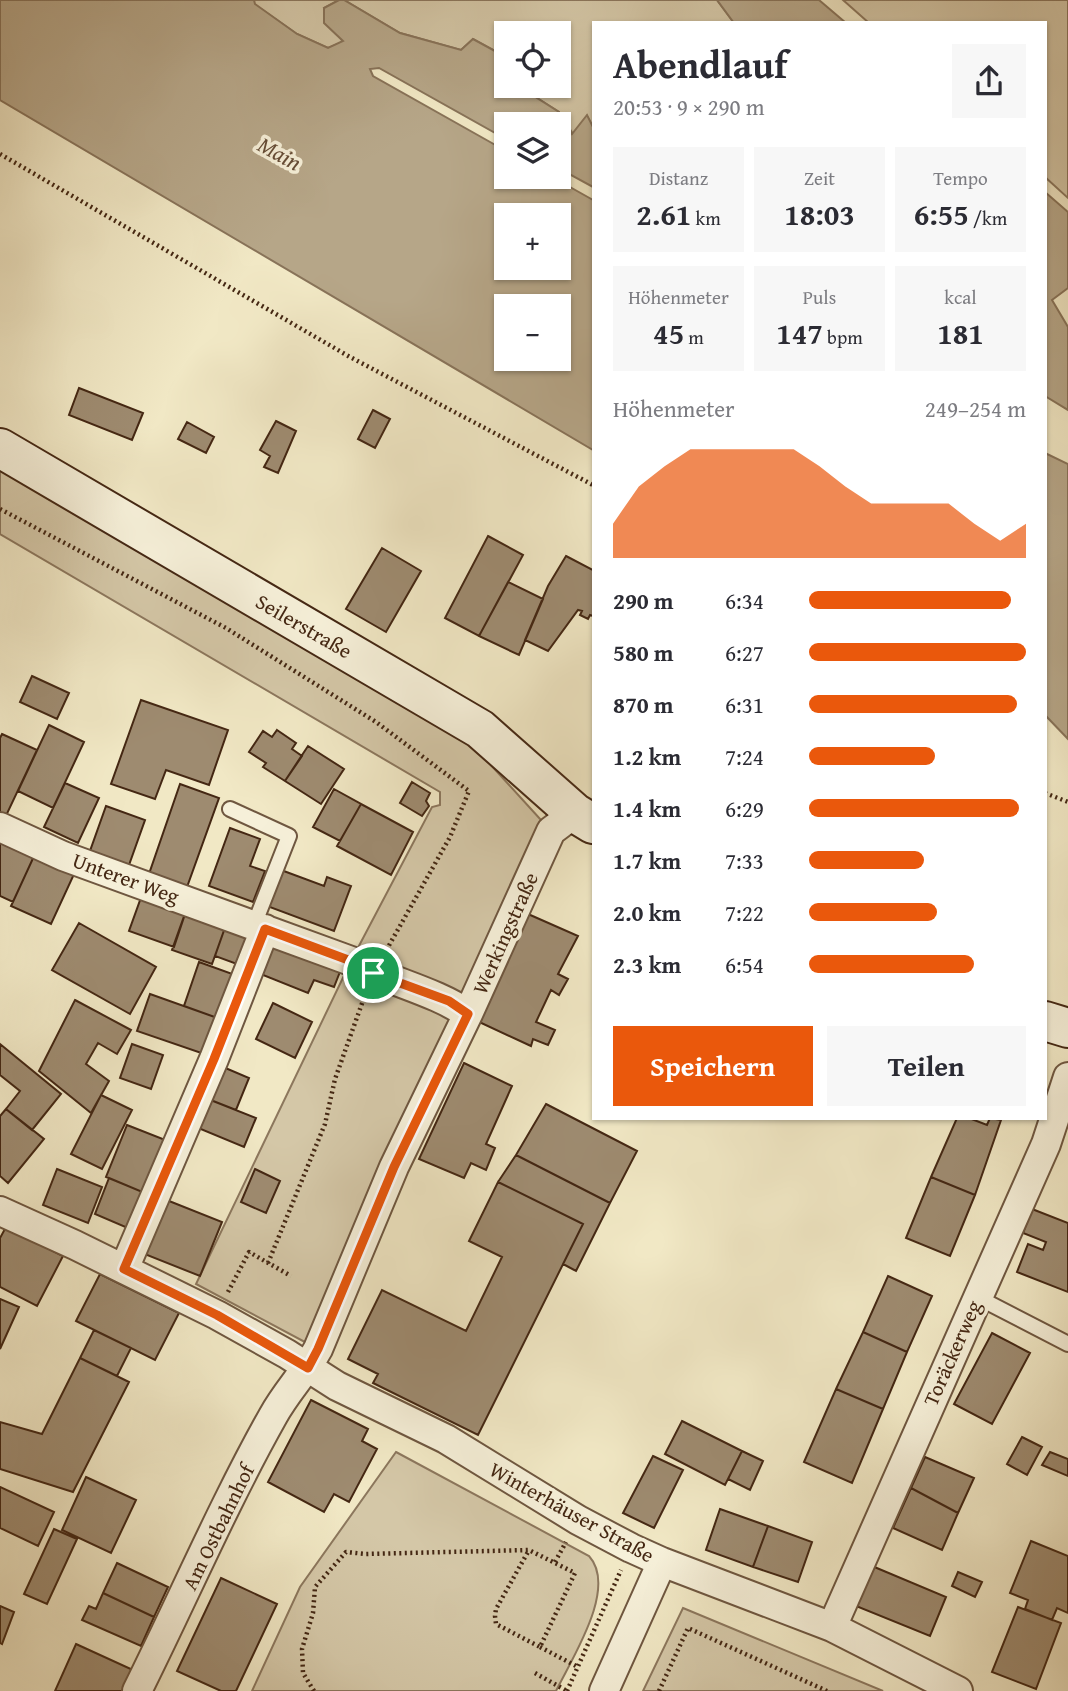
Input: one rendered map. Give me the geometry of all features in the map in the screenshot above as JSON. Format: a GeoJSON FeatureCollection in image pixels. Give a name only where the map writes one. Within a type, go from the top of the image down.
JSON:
{"type":"FeatureCollection","features":[{"type":"Feature","properties":{"kind":"main road","name":"Seilerstraße"},"geometry":{"type":"LineString","coordinates":[[0,448],[480,729],[584,819]]}},
{"type":"Feature","properties":{"kind":"main road"},"geometry":{"type":"LineString","coordinates":[[1047,1022],[1068,1027]]}},
{"type":"Feature","properties":{"kind":"street","name":"Werkingstraße"},"geometry":{"type":"LineString","coordinates":[[308,1368],[394,1167],[468,1014],[551,831],[584,819]]}},
{"type":"Feature","properties":{"kind":"street","name":"Unterer Weg"},"geometry":{"type":"LineString","coordinates":[[0,827],[63,856],[351,961],[373,973],[449,1001],[468,1014]]}},
{"type":"Feature","properties":{"kind":"street"},"geometry":{"type":"LineString","coordinates":[[124,1269],[214,1059],[259,927]]}},
{"type":"Feature","properties":{"kind":"street","name":"Toräckerweg"},"geometry":{"type":"LineString","coordinates":[[832,1627],[1046,1144],[1068,1077]]}},
{"type":"Feature","properties":{"kind":"street","name":"Winterhäuser Straße"},"geometry":{"type":"LineString","coordinates":[[0,1211],[217,1315],[337,1386],[446,1439],[578,1520],[631,1548],[832,1627],[958,1691]]}},
{"type":"Feature","properties":{"kind":"street","name":"Am Ostbahnhof"},"geometry":{"type":"LineString","coordinates":[[137,1691],[226,1504],[274,1414],[290,1388],[308,1368]]}},
{"type":"Feature","properties":{"kind":"street"},"geometry":{"type":"LineString","coordinates":[[604,1691],[662,1562]]}},
{"type":"Feature","properties":{"kind":"lane"},"geometry":{"type":"LineString","coordinates":[[230,809],[289,836],[259,927]]}},
{"type":"Feature","properties":{"kind":"lane"},"geometry":{"type":"LineString","coordinates":[[977,1297],[1068,1344]]}},
{"type":"Feature","properties":{"kind":"path"},"geometry":{"type":"LineString","coordinates":[[0,154],[350,357],[592,484]]}},
{"type":"Feature","properties":{"kind":"path"},"geometry":{"type":"LineString","coordinates":[[0,509],[226,628],[376,722],[469,791],[450,837],[373,973],[335,1079],[325,1124],[268,1263]]}},
{"type":"Feature","properties":{"kind":"path"},"geometry":{"type":"LineString","coordinates":[[1047,794],[1068,802]]}},
{"type":"Feature","properties":{"kind":"path"},"geometry":{"type":"LineString","coordinates":[[217,1315],[249,1252],[291,1276]]}},
{"type":"Feature","properties":{"kind":"path"},"geometry":{"type":"LineString","coordinates":[[535,1673],[567,1691],[631,1548]]}},
{"type":"Feature","properties":{"kind":"path"},"geometry":{"type":"LineString","coordinates":[[529,1550],[495,1616],[496,1624],[578,1667]]}},
{"type":"Feature","properties":{"kind":"path"},"geometry":{"type":"LineString","coordinates":[[314,1691],[303,1673],[302,1649],[313,1613],[315,1587],[346,1552],[366,1554],[529,1550],[555,1562],[575,1573],[540,1647]]}},
{"type":"Feature","properties":{"kind":"path"},"geometry":{"type":"LineString","coordinates":[[555,1562],[559,1554]]}},
{"type":"Feature","properties":{"kind":"path"},"geometry":{"type":"LineString","coordinates":[[659,1691],[688,1628],[827,1691]]}},
{"type":"Feature","properties":{"kind":"shaded area"},"geometry":{"type":"Polygon","coordinates":[[[254,0],[339,0],[324,8],[343,42],[328,48],[297,34],[254,4],[254,0]]]}},
{"type":"Feature","properties":{"kind":"shaded area"},"geometry":{"type":"Polygon","coordinates":[[[344,0],[717,0],[733,21],[592,21],[592,125],[587,116],[573,134],[571,112],[559,112],[537,98],[571,98],[571,21],[494,21],[494,50],[473,39],[461,50],[400,33],[344,0]]]}},
{"type":"Feature","properties":{"kind":"shaded area"},"geometry":{"type":"Polygon","coordinates":[[[843,0],[1068,0],[1068,198],[1047,179],[1047,21],[867,21],[843,0]]]}},
{"type":"Feature","properties":{"kind":"shaded area"},"geometry":{"type":"Polygon","coordinates":[[[0,467],[468,740],[551,831],[318,1349],[196,1284],[351,961],[432,807],[440,805],[440,792],[0,534],[0,467]]]}},
{"type":"Feature","properties":{"kind":"shaded area"},"geometry":{"type":"Polygon","coordinates":[[[396,1452],[589,1556],[597,1570],[596,1604],[581,1642],[556,1691],[252,1691],[300,1587],[396,1452]]]}},
{"type":"Feature","properties":{"kind":"shaded area"},"geometry":{"type":"Polygon","coordinates":[[[683,1608],[883,1691],[643,1691],[683,1608]]]}},
{"type":"Feature","properties":{"kind":"water","name":"Main"},"geometry":{"type":"Polygon","coordinates":[[[0,0],[254,0],[255,4],[297,34],[328,48],[343,41],[324,23],[324,8],[344,0],[400,33],[461,50],[473,39],[494,50],[494,98],[537,98],[559,112],[494,112],[494,132],[379,68],[370,69],[373,76],[494,144],[494,189],[571,188],[592,199],[592,449],[0,100],[0,0]]]}},
{"type":"Feature","properties":{"kind":"water"},"geometry":{"type":"Polygon","coordinates":[[[717,0],[819,0],[844,21],[733,21],[717,0]]]}},
{"type":"Feature","properties":{"kind":"water"},"geometry":{"type":"Polygon","coordinates":[[[587,115],[592,125],[592,186],[571,175],[571,132],[587,115]]]}},
{"type":"Feature","properties":{"kind":"water"},"geometry":{"type":"Polygon","coordinates":[[[1047,194],[1068,212],[1068,288],[1052,300],[1068,327],[1068,410],[1047,397],[1047,194]]]}},
{"type":"Feature","properties":{"kind":"water"},"geometry":{"type":"Polygon","coordinates":[[[1047,454],[1068,464],[1068,739],[1047,717],[1047,454]]]}},
{"type":"Feature","properties":{"kind":"building"},"geometry":{"type":"Polygon","coordinates":[[[79,388],[143,413],[132,440],[69,415],[79,388]]]}},
{"type":"Feature","properties":{"kind":"building"},"geometry":{"type":"Polygon","coordinates":[[[373,410],[390,419],[375,448],[358,439],[373,410]]]}},
{"type":"Feature","properties":{"kind":"building"},"geometry":{"type":"Polygon","coordinates":[[[276,421],[296,431],[278,473],[264,467],[270,456],[260,450],[276,421]]]}},
{"type":"Feature","properties":{"kind":"building"},"geometry":{"type":"Polygon","coordinates":[[[187,422],[214,437],[206,453],[178,439],[187,422]]]}},
{"type":"Feature","properties":{"kind":"building"},"geometry":{"type":"Polygon","coordinates":[[[488,536],[523,555],[479,636],[445,618],[488,536]]]}},
{"type":"Feature","properties":{"kind":"building"},"geometry":{"type":"Polygon","coordinates":[[[382,548],[421,571],[386,632],[346,609],[382,548]]]}},
{"type":"Feature","properties":{"kind":"building"},"geometry":{"type":"Polygon","coordinates":[[[566,556],[592,569],[592,616],[588,619],[580,615],[582,611],[578,610],[548,651],[525,640],[548,586],[566,556]]]}},
{"type":"Feature","properties":{"kind":"building"},"geometry":{"type":"Polygon","coordinates":[[[508,582],[543,599],[519,655],[479,636],[508,582]]]}},
{"type":"Feature","properties":{"kind":"building"},"geometry":{"type":"Polygon","coordinates":[[[32,676],[69,693],[57,719],[20,702],[32,676]]]}},
{"type":"Feature","properties":{"kind":"building"},"geometry":{"type":"Polygon","coordinates":[[[141,700],[228,730],[209,785],[166,770],[155,799],[111,784],[141,700]]]}},
{"type":"Feature","properties":{"kind":"building"},"geometry":{"type":"Polygon","coordinates":[[[49,725],[84,742],[53,808],[18,791],[49,725]]]}},
{"type":"Feature","properties":{"kind":"building"},"geometry":{"type":"Polygon","coordinates":[[[277,730],[296,743],[292,749],[302,756],[285,781],[263,767],[266,763],[249,752],[263,731],[272,737],[277,730]]]}},
{"type":"Feature","properties":{"kind":"building"},"geometry":{"type":"Polygon","coordinates":[[[2,734],[37,750],[4,820],[0,818],[2,734]]]}},
{"type":"Feature","properties":{"kind":"building"},"geometry":{"type":"Polygon","coordinates":[[[308,746],[344,769],[321,804],[285,781],[308,746]]]}},
{"type":"Feature","properties":{"kind":"building"},"geometry":{"type":"Polygon","coordinates":[[[412,782],[430,793],[426,801],[429,806],[422,816],[400,803],[412,782]]]}},
{"type":"Feature","properties":{"kind":"building"},"geometry":{"type":"Polygon","coordinates":[[[65,783],[99,798],[78,843],[44,827],[65,783]]]}},
{"type":"Feature","properties":{"kind":"building"},"geometry":{"type":"Polygon","coordinates":[[[180,784],[219,798],[187,887],[149,874],[180,784]]]}},
{"type":"Feature","properties":{"kind":"building"},"geometry":{"type":"Polygon","coordinates":[[[334,789],[361,804],[340,841],[313,827],[334,789]]]}},
{"type":"Feature","properties":{"kind":"building"},"geometry":{"type":"Polygon","coordinates":[[[361,804],[413,832],[391,875],[337,846],[361,804]]]}},
{"type":"Feature","properties":{"kind":"building"},"geometry":{"type":"Polygon","coordinates":[[[106,806],[145,820],[129,865],[90,851],[106,806]]]}},
{"type":"Feature","properties":{"kind":"building"},"geometry":{"type":"Polygon","coordinates":[[[230,828],[260,839],[250,866],[265,871],[253,902],[209,886],[230,828]]]}},
{"type":"Feature","properties":{"kind":"building"},"geometry":{"type":"Polygon","coordinates":[[[0,838],[35,854],[13,902],[0,896],[0,838]]]}},
{"type":"Feature","properties":{"kind":"building"},"geometry":{"type":"Polygon","coordinates":[[[35,854],[75,872],[51,924],[11,906],[35,854]]]}},
{"type":"Feature","properties":{"kind":"building"},"geometry":{"type":"Polygon","coordinates":[[[281,870],[324,886],[327,877],[351,886],[334,931],[267,906],[281,870]]]}},
{"type":"Feature","properties":{"kind":"building"},"geometry":{"type":"Polygon","coordinates":[[[143,892],[187,908],[174,947],[129,931],[143,892]]]}},
{"type":"Feature","properties":{"kind":"building"},"geometry":{"type":"Polygon","coordinates":[[[187,908],[227,922],[212,964],[172,950],[187,908]]]}},
{"type":"Feature","properties":{"kind":"building"},"geometry":{"type":"Polygon","coordinates":[[[528,914],[578,936],[558,974],[568,979],[559,995],[551,990],[536,1022],[555,1030],[548,1045],[533,1039],[531,1046],[477,1021],[528,914]]]}},
{"type":"Feature","properties":{"kind":"building"},"geometry":{"type":"Polygon","coordinates":[[[227,922],[257,932],[245,967],[215,956],[227,922]]]}},
{"type":"Feature","properties":{"kind":"building"},"geometry":{"type":"Polygon","coordinates":[[[79,923],[156,967],[130,1014],[52,970],[79,923]]]}},
{"type":"Feature","properties":{"kind":"building"},"geometry":{"type":"Polygon","coordinates":[[[272,937],[343,964],[334,987],[314,980],[308,993],[258,973],[272,937]]]}},
{"type":"Feature","properties":{"kind":"building"},"geometry":{"type":"Polygon","coordinates":[[[199,962],[238,976],[223,1020],[184,1006],[199,962]]]}},
{"type":"Feature","properties":{"kind":"building"},"geometry":{"type":"Polygon","coordinates":[[[150,994],[223,1020],[210,1056],[137,1031],[150,994]]]}},
{"type":"Feature","properties":{"kind":"building"},"geometry":{"type":"Polygon","coordinates":[[[75,1000],[131,1030],[117,1054],[98,1043],[86,1064],[109,1081],[91,1113],[39,1071],[75,1000]]]}},
{"type":"Feature","properties":{"kind":"building"},"geometry":{"type":"Polygon","coordinates":[[[273,1003],[312,1022],[295,1058],[256,1039],[273,1003]]]}},
{"type":"Feature","properties":{"kind":"building"},"geometry":{"type":"Polygon","coordinates":[[[0,1044],[61,1094],[32,1130],[6,1109],[20,1091],[0,1075],[0,1044]]]}},
{"type":"Feature","properties":{"kind":"building"},"geometry":{"type":"Polygon","coordinates":[[[132,1044],[163,1055],[151,1089],[120,1078],[132,1044]]]}},
{"type":"Feature","properties":{"kind":"building"},"geometry":{"type":"Polygon","coordinates":[[[464,1063],[512,1086],[486,1144],[495,1148],[486,1170],[471,1163],[464,1178],[419,1159],[464,1063]]]}},
{"type":"Feature","properties":{"kind":"building"},"geometry":{"type":"Polygon","coordinates":[[[216,1064],[249,1078],[236,1110],[203,1097],[216,1064]]]}},
{"type":"Feature","properties":{"kind":"building"},"geometry":{"type":"Polygon","coordinates":[[[101,1095],[132,1110],[102,1169],[71,1154],[101,1095]]]}},
{"type":"Feature","properties":{"kind":"building"},"geometry":{"type":"Polygon","coordinates":[[[203,1097],[256,1118],[244,1147],[191,1125],[203,1097]]]}},
{"type":"Feature","properties":{"kind":"building"},"geometry":{"type":"Polygon","coordinates":[[[546,1104],[637,1151],[610,1203],[516,1155],[546,1104]]]}},
{"type":"Feature","properties":{"kind":"building"},"geometry":{"type":"Polygon","coordinates":[[[6,1109],[44,1139],[8,1183],[0,1176],[0,1116],[6,1109]]]}},
{"type":"Feature","properties":{"kind":"building"},"geometry":{"type":"Polygon","coordinates":[[[956,1120],[974,1120],[987,1125],[989,1120],[1001,1120],[975,1195],[931,1177],[956,1120]]]}},
{"type":"Feature","properties":{"kind":"building"},"geometry":{"type":"Polygon","coordinates":[[[127,1125],[173,1143],[152,1196],[106,1177],[127,1125]]]}},
{"type":"Feature","properties":{"kind":"building"},"geometry":{"type":"Polygon","coordinates":[[[516,1155],[610,1203],[576,1271],[563,1264],[583,1224],[498,1182],[516,1155]]]}},
{"type":"Feature","properties":{"kind":"building"},"geometry":{"type":"Polygon","coordinates":[[[57,1169],[102,1187],[88,1223],[43,1205],[57,1169]]]}},
{"type":"Feature","properties":{"kind":"building"},"geometry":{"type":"Polygon","coordinates":[[[255,1169],[280,1181],[266,1213],[241,1202],[255,1169]]]}},
{"type":"Feature","properties":{"kind":"building"},"geometry":{"type":"Polygon","coordinates":[[[931,1177],[975,1195],[950,1256],[906,1238],[931,1177]]]}},
{"type":"Feature","properties":{"kind":"building"},"geometry":{"type":"Polygon","coordinates":[[[109,1178],[152,1196],[137,1232],[95,1214],[109,1178]]]}},
{"type":"Feature","properties":{"kind":"building"},"geometry":{"type":"Polygon","coordinates":[[[498,1182],[583,1224],[478,1435],[373,1383],[378,1374],[348,1359],[382,1290],[466,1331],[502,1257],[469,1241],[498,1182]]]}},
{"type":"Feature","properties":{"kind":"building"},"geometry":{"type":"Polygon","coordinates":[[[159,1197],[222,1222],[200,1276],[137,1251],[159,1197]]]}},
{"type":"Feature","properties":{"kind":"building"},"geometry":{"type":"Polygon","coordinates":[[[1032,1209],[1068,1223],[1068,1292],[1017,1272],[1028,1244],[1043,1250],[1046,1242],[1023,1233],[1032,1209]]]}},
{"type":"Feature","properties":{"kind":"building"},"geometry":{"type":"Polygon","coordinates":[[[6,1227],[63,1256],[37,1306],[0,1287],[0,1238],[6,1227]]]}},
{"type":"Feature","properties":{"kind":"building"},"geometry":{"type":"Polygon","coordinates":[[[100,1274],[179,1313],[155,1360],[76,1321],[100,1274]]]}},
{"type":"Feature","properties":{"kind":"building"},"geometry":{"type":"Polygon","coordinates":[[[888,1276],[932,1296],[907,1352],[863,1332],[888,1276]]]}},
{"type":"Feature","properties":{"kind":"building"},"geometry":{"type":"Polygon","coordinates":[[[0,1299],[19,1307],[0,1349],[0,1299]]]}},
{"type":"Feature","properties":{"kind":"building"},"geometry":{"type":"Polygon","coordinates":[[[94,1330],[131,1348],[117,1376],[80,1358],[94,1330]]]}},
{"type":"Feature","properties":{"kind":"building"},"geometry":{"type":"Polygon","coordinates":[[[863,1332],[907,1352],[883,1409],[836,1389],[863,1332]]]}},
{"type":"Feature","properties":{"kind":"building"},"geometry":{"type":"Polygon","coordinates":[[[992,1333],[1030,1353],[992,1424],[954,1404],[992,1333]]]}},
{"type":"Feature","properties":{"kind":"building"},"geometry":{"type":"Polygon","coordinates":[[[80,1358],[129,1382],[73,1492],[0,1469],[0,1422],[42,1434],[80,1358]]]}},
{"type":"Feature","properties":{"kind":"building"},"geometry":{"type":"Polygon","coordinates":[[[836,1389],[883,1409],[852,1483],[804,1462],[836,1389]]]}},
{"type":"Feature","properties":{"kind":"building"},"geometry":{"type":"Polygon","coordinates":[[[311,1400],[368,1429],[362,1441],[377,1449],[349,1502],[334,1494],[324,1512],[268,1482],[311,1400]]]}},
{"type":"Feature","properties":{"kind":"building"},"geometry":{"type":"Polygon","coordinates":[[[682,1421],[742,1451],[725,1485],[665,1454],[682,1421]]]}},
{"type":"Feature","properties":{"kind":"building"},"geometry":{"type":"Polygon","coordinates":[[[1022,1437],[1042,1447],[1027,1475],[1007,1464],[1022,1437]]]}},
{"type":"Feature","properties":{"kind":"building"},"geometry":{"type":"Polygon","coordinates":[[[742,1451],[763,1461],[750,1490],[728,1479],[742,1451]]]}},
{"type":"Feature","properties":{"kind":"building"},"geometry":{"type":"Polygon","coordinates":[[[1050,1452],[1068,1459],[1068,1476],[1042,1465],[1050,1452]]]}},
{"type":"Feature","properties":{"kind":"building"},"geometry":{"type":"Polygon","coordinates":[[[653,1456],[683,1470],[654,1528],[623,1513],[653,1456]]]}},
{"type":"Feature","properties":{"kind":"building"},"geometry":{"type":"Polygon","coordinates":[[[925,1457],[974,1478],[958,1513],[911,1488],[925,1457]]]}},
{"type":"Feature","properties":{"kind":"building"},"geometry":{"type":"Polygon","coordinates":[[[86,1477],[136,1500],[111,1553],[62,1530],[86,1477]]]}},
{"type":"Feature","properties":{"kind":"building"},"geometry":{"type":"Polygon","coordinates":[[[0,1487],[54,1512],[38,1546],[0,1528],[0,1487]]]}},
{"type":"Feature","properties":{"kind":"building"},"geometry":{"type":"Polygon","coordinates":[[[911,1488],[958,1513],[942,1550],[893,1528],[911,1488]]]}},
{"type":"Feature","properties":{"kind":"building"},"geometry":{"type":"Polygon","coordinates":[[[720,1509],[768,1526],[753,1567],[706,1550],[720,1509]]]}},
{"type":"Feature","properties":{"kind":"building"},"geometry":{"type":"Polygon","coordinates":[[[768,1526],[812,1542],[798,1582],[753,1567],[768,1526]]]}},
{"type":"Feature","properties":{"kind":"building"},"geometry":{"type":"Polygon","coordinates":[[[54,1529],[77,1539],[47,1604],[24,1594],[54,1529]]]}},
{"type":"Feature","properties":{"kind":"building"},"geometry":{"type":"Polygon","coordinates":[[[1031,1541],[1068,1556],[1068,1613],[1057,1608],[1052,1620],[1025,1609],[1028,1600],[1010,1593],[1031,1541]]]}},
{"type":"Feature","properties":{"kind":"building"},"geometry":{"type":"Polygon","coordinates":[[[117,1563],[168,1587],[154,1617],[103,1593],[117,1563]]]}},
{"type":"Feature","properties":{"kind":"building"},"geometry":{"type":"Polygon","coordinates":[[[872,1566],[946,1597],[930,1636],[856,1606],[872,1566]]]}},
{"type":"Feature","properties":{"kind":"building"},"geometry":{"type":"Polygon","coordinates":[[[958,1572],[982,1582],[975,1597],[952,1586],[958,1572]]]}},
{"type":"Feature","properties":{"kind":"building"},"geometry":{"type":"Polygon","coordinates":[[[221,1578],[277,1604],[236,1691],[221,1691],[177,1671],[221,1578]]]}},
{"type":"Feature","properties":{"kind":"building"},"geometry":{"type":"Polygon","coordinates":[[[103,1593],[154,1617],[141,1646],[82,1620],[89,1606],[96,1609],[103,1593]]]}},
{"type":"Feature","properties":{"kind":"building"},"geometry":{"type":"Polygon","coordinates":[[[0,1606],[14,1612],[2,1644],[0,1643],[0,1606]]]}},
{"type":"Feature","properties":{"kind":"building"},"geometry":{"type":"Polygon","coordinates":[[[1018,1607],[1061,1623],[1036,1689],[992,1672],[1018,1607]]]}},
{"type":"Feature","properties":{"kind":"building"},"geometry":{"type":"Polygon","coordinates":[[[76,1644],[133,1670],[123,1691],[55,1691],[76,1644]]]}},
{"type":"Feature","properties":{"kind":"route"},"geometry":{"type":"LineString","coordinates":[[265,929],[351,961],[373,973],[449,1001],[468,1014],[394,1167],[308,1368],[217,1315],[124,1269],[175,1154],[265,929]]}}]}
